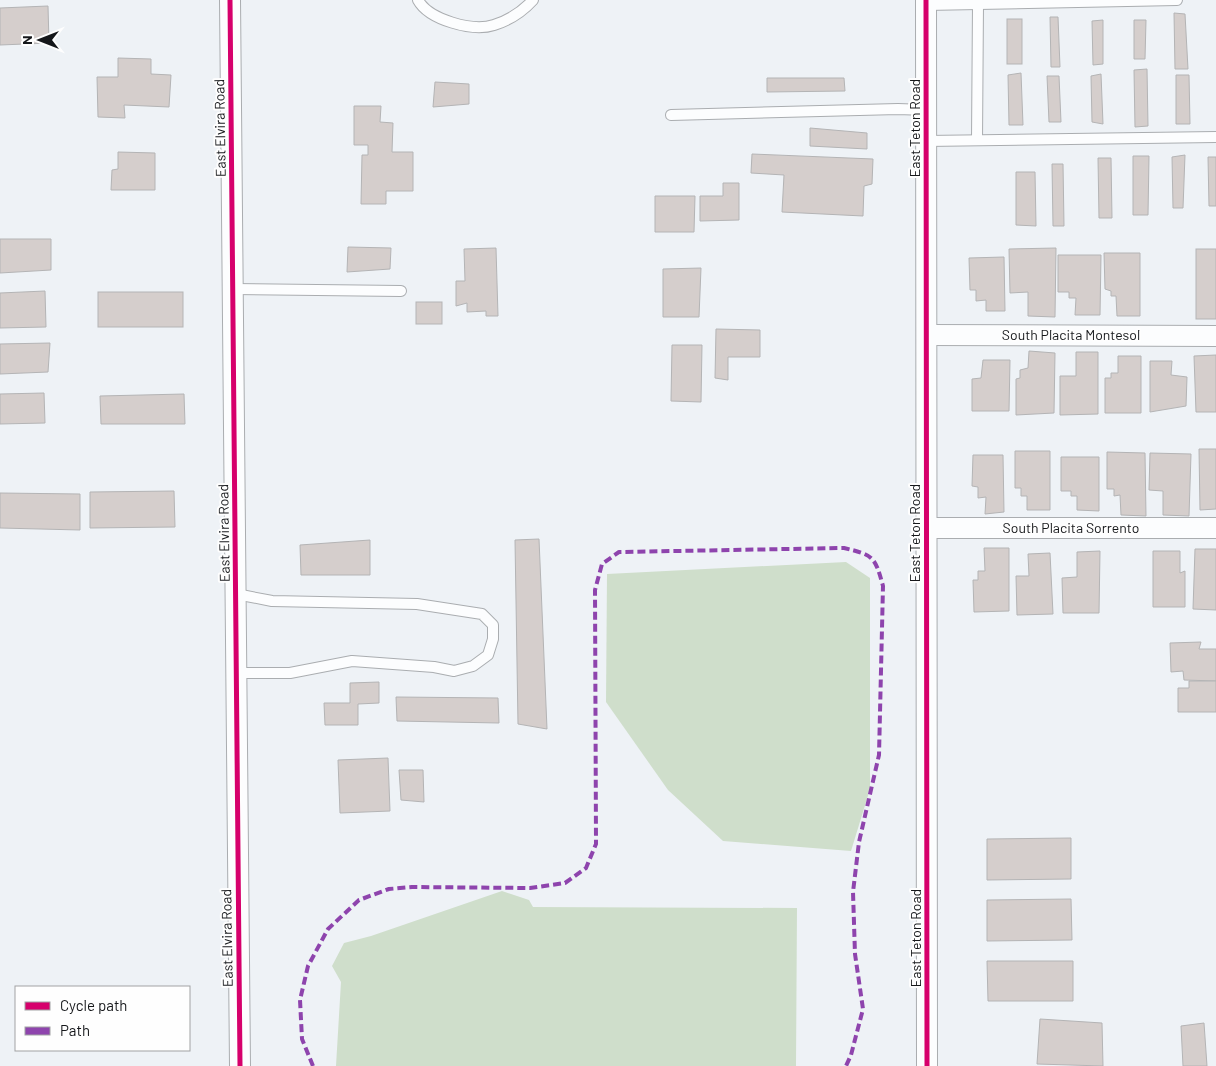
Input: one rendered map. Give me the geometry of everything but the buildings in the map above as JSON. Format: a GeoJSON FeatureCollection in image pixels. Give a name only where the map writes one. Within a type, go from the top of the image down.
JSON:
{"type":"FeatureCollection","features":[{"type":"Feature","properties":{"kind":"street","name":"East Elvira Road"},"geometry":{"type":"LineString","coordinates":[[230,0],[240,1066]]}},
{"type":"Feature","properties":{"kind":"street","name":"East Teton Road"},"geometry":{"type":"LineString","coordinates":[[926,2],[927,1066]]}},
{"type":"Feature","properties":{"kind":"street","name":"South Placita Montesol"},"geometry":{"type":"LineString","coordinates":[[926,335],[1216,336]]}},
{"type":"Feature","properties":{"kind":"street","name":"South Placita Sorrento"},"geometry":{"type":"LineString","coordinates":[[926,528],[1216,528]]}},
{"type":"Feature","properties":{"kind":"lane"},"geometry":{"type":"LineString","coordinates":[[418,0],[420,5],[440,19],[466,26],[492,26],[508,20],[533,0]]}},
{"type":"Feature","properties":{"kind":"lane"},"geometry":{"type":"LineString","coordinates":[[926,2],[978,4],[1178,0]]}},
{"type":"Feature","properties":{"kind":"lane"},"geometry":{"type":"LineString","coordinates":[[977,140],[978,4]]}},
{"type":"Feature","properties":{"kind":"lane"},"geometry":{"type":"LineString","coordinates":[[671,115],[898,109],[926,110]]}},
{"type":"Feature","properties":{"kind":"lane"},"geometry":{"type":"LineString","coordinates":[[926,141],[1216,137]]}},
{"type":"Feature","properties":{"kind":"lane"},"geometry":{"type":"LineString","coordinates":[[233,289],[401,290]]}},
{"type":"Feature","properties":{"kind":"lane"},"geometry":{"type":"LineString","coordinates":[[236,594],[272,601],[417,604],[482,614],[493,625],[493,640],[488,655],[473,666],[454,671],[434,667],[352,662],[290,673],[236,673]]}},
{"type":"Feature","properties":{"kind":"green space"},"geometry":{"type":"Polygon","coordinates":[[[846,562],[870,578],[870,789],[851,851],[723,841],[668,790],[606,702],[607,574],[846,562]]]}},
{"type":"Feature","properties":{"kind":"green space"},"geometry":{"type":"Polygon","coordinates":[[[502,891],[529,900],[533,907],[797,908],[796,1066],[336,1066],[341,982],[332,966],[344,943],[371,936],[502,891]]]}},
{"type":"Feature","properties":{"kind":"marked path"},"geometry":{"type":"LineString","coordinates":[[313,1066],[302,1039],[300,1000],[308,966],[328,929],[359,900],[389,889],[412,887],[530,888],[565,883],[586,868],[596,844],[595,590],[602,564],[619,552],[844,548],[862,553],[872,559],[878,569],[883,586],[879,755],[859,842],[853,892],[855,954],[863,1009],[851,1055],[846,1066]]}},
{"type":"Feature","properties":{"kind":"cycle path"},"geometry":{"type":"LineString","coordinates":[[230,0],[240,1066]]}},
{"type":"Feature","properties":{"kind":"cycle path"},"geometry":{"type":"LineString","coordinates":[[926,0],[927,1066]]}}]}
